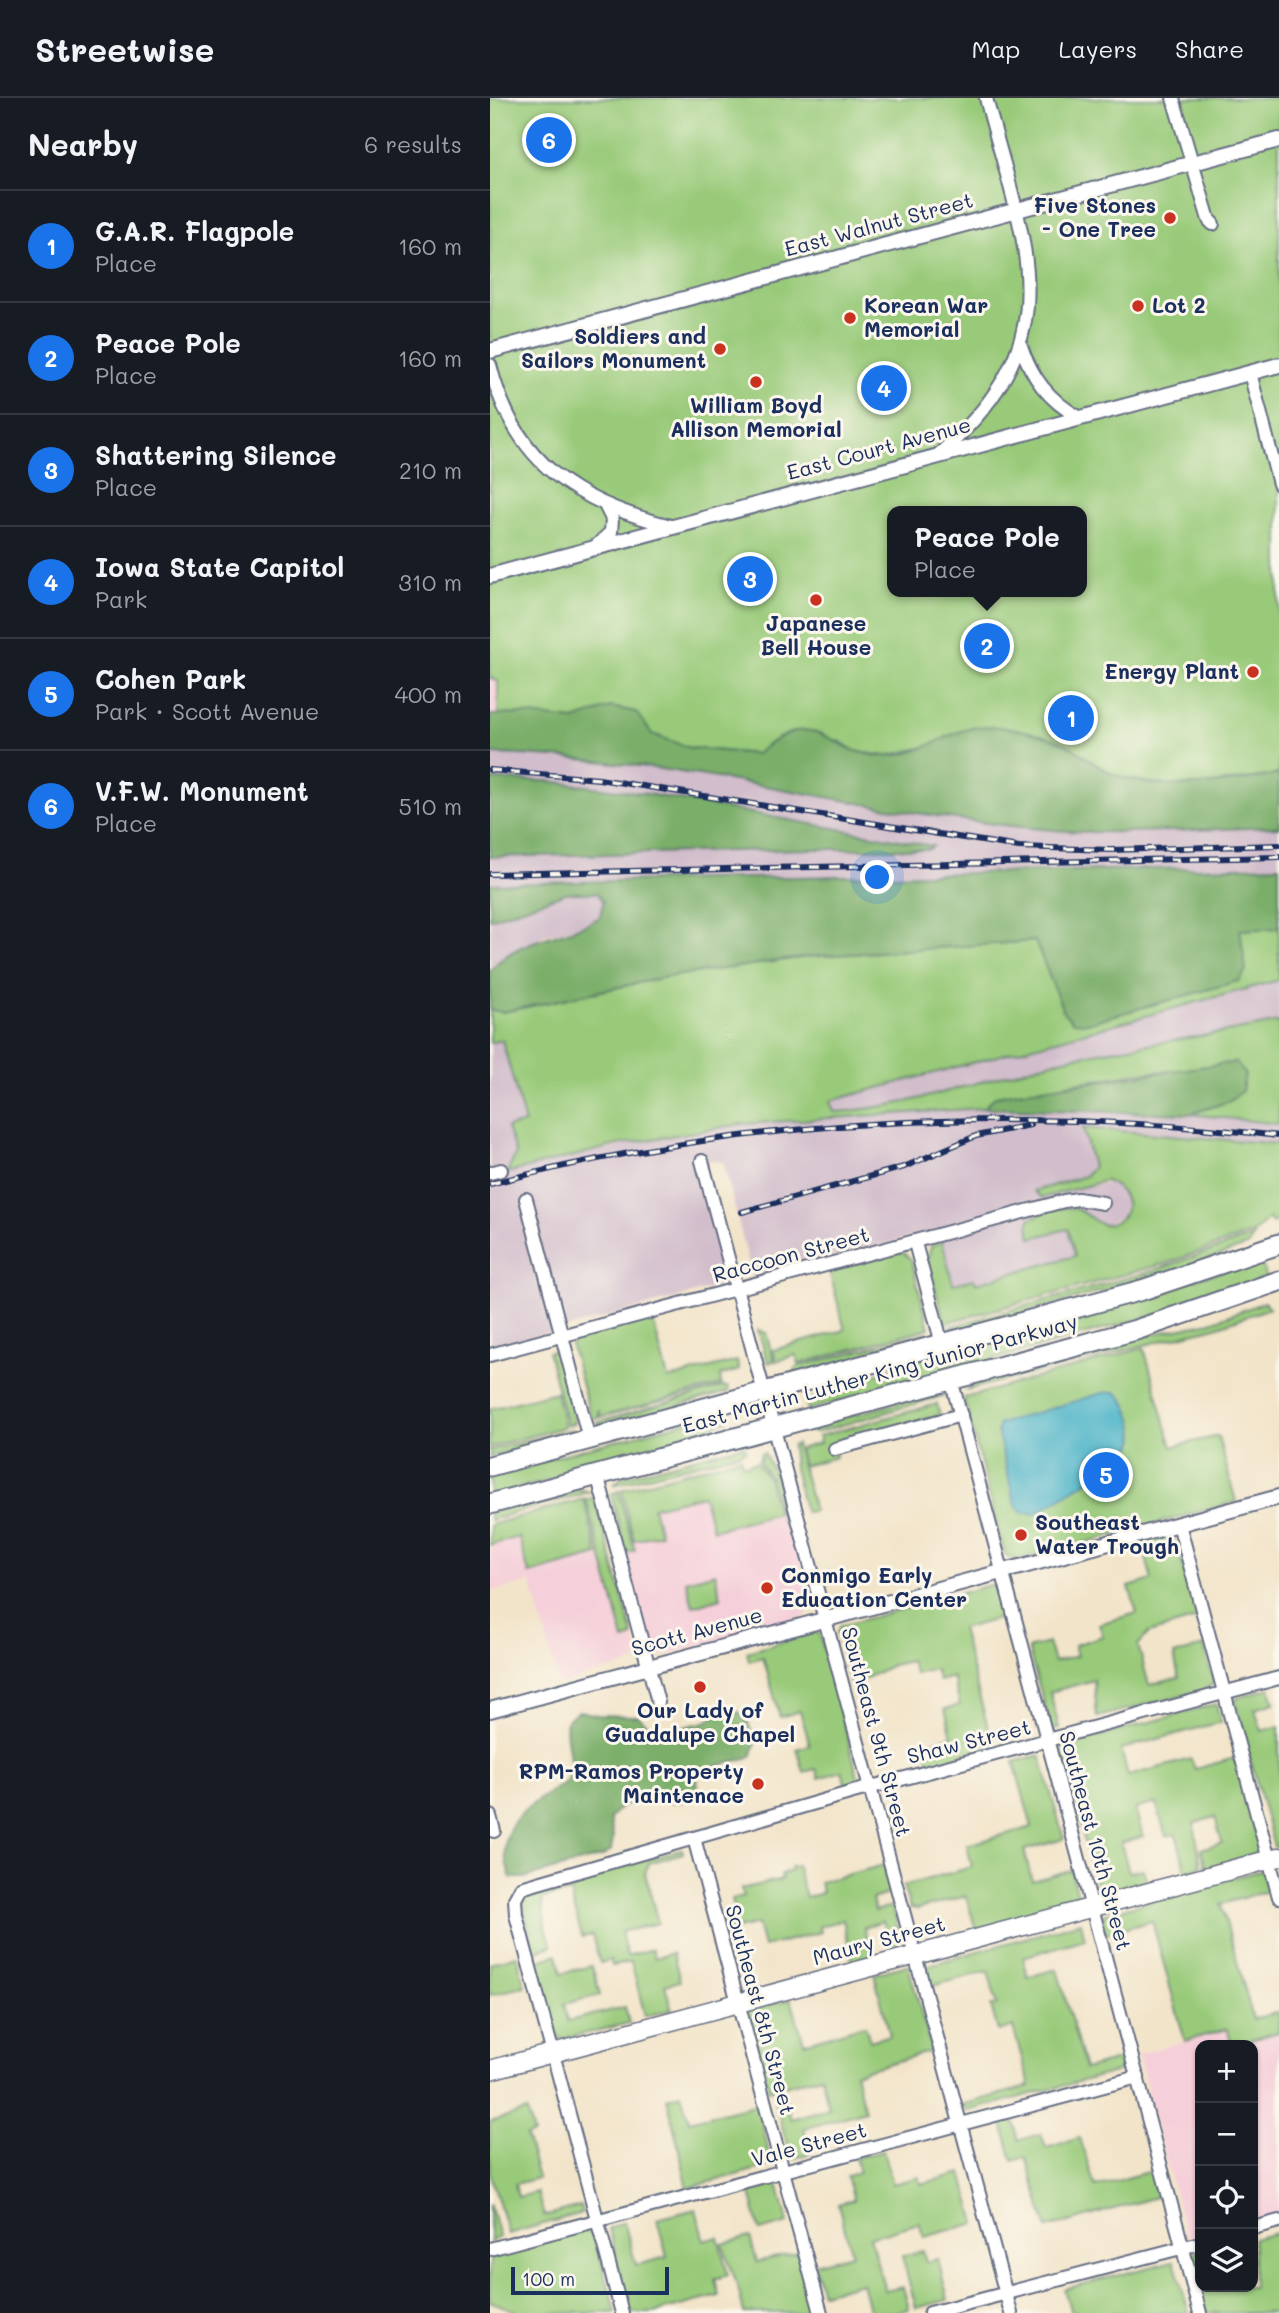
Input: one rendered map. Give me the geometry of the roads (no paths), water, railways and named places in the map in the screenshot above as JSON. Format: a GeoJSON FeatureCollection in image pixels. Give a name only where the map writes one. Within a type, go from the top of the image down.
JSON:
{"type":"FeatureCollection","features":[{"type":"Feature","properties":{"kind":"main road","name":"East Martin Luther King Junior Parkway"},"geometry":{"type":"LineString","coordinates":[[490,1466],[1142,1290],[1279,1244]]}},
{"type":"Feature","properties":{"kind":"main road","name":"East Martin Luther King Junior Parkway"},"geometry":{"type":"LineString","coordinates":[[490,1504],[774,1425],[1136,1330],[1279,1282]]}},
{"type":"Feature","properties":{"kind":"main road","name":"Maury Street"},"geometry":{"type":"LineString","coordinates":[[490,2070],[1274,1858]]}},
{"type":"Feature","properties":{"kind":"street"},"geometry":{"type":"LineString","coordinates":[[938,455],[971,424],[999,387],[1020,344],[1029,282],[1028,260],[986,98]]}},
{"type":"Feature","properties":{"kind":"street"},"geometry":{"type":"LineString","coordinates":[[1173,98],[1209,220],[1213,225]]}},
{"type":"Feature","properties":{"kind":"street","name":"East Walnut Street"},"geometry":{"type":"LineString","coordinates":[[490,351],[1279,140]]}},
{"type":"Feature","properties":{"kind":"street"},"geometry":{"type":"LineString","coordinates":[[1020,344],[1028,367],[1041,388],[1080,418]]}},
{"type":"Feature","properties":{"kind":"street"},"geometry":{"type":"LineString","coordinates":[[490,365],[505,412],[527,448],[557,477],[605,505],[671,526]]}},
{"type":"Feature","properties":{"kind":"street","name":"East Court Avenue"},"geometry":{"type":"LineString","coordinates":[[490,576],[1279,365]]}},
{"type":"Feature","properties":{"kind":"street"},"geometry":{"type":"LineString","coordinates":[[1250,373],[1279,484]]}},
{"type":"Feature","properties":{"kind":"street"},"geometry":{"type":"LineString","coordinates":[[595,547],[611,531],[612,519],[605,505]]}},
{"type":"Feature","properties":{"kind":"street","name":"Southeast 9th Street"},"geometry":{"type":"LineString","coordinates":[[702,1161],[1011,2313]]}},
{"type":"Feature","properties":{"kind":"street"},"geometry":{"type":"LineString","coordinates":[[526,1199],[589,1439]]}},
{"type":"Feature","properties":{"kind":"street","name":"Raccoon Street"},"geometry":{"type":"LineString","coordinates":[[490,1355],[1064,1201],[1078,1199],[1103,1203]]}},
{"type":"Feature","properties":{"kind":"street"},"geometry":{"type":"LineString","coordinates":[[915,1243],[942,1344]]}},
{"type":"Feature","properties":{"kind":"street","name":"Southeast 10th Street"},"geometry":{"type":"LineString","coordinates":[[951,1379],[1200,2313]]}},
{"type":"Feature","properties":{"kind":"street"},"geometry":{"type":"LineString","coordinates":[[835,1448],[961,1415]]}},
{"type":"Feature","properties":{"kind":"street"},"geometry":{"type":"LineString","coordinates":[[597,1474],[658,1702]]}},
{"type":"Feature","properties":{"kind":"street","name":"Scott Avenue"},"geometry":{"type":"LineString","coordinates":[[490,1710],[1279,1497]]}},
{"type":"Feature","properties":{"kind":"street"},"geometry":{"type":"LineString","coordinates":[[1180,1524],[1225,1693],[1274,1858],[1279,1897]]}},
{"type":"Feature","properties":{"kind":"street","name":"Shaw Street"},"geometry":{"type":"LineString","coordinates":[[554,2053],[514,1899],[527,1884],[871,1787],[1279,1678]]}},
{"type":"Feature","properties":{"kind":"street"},"geometry":{"type":"LineString","coordinates":[[490,1816],[494,1831]]}},
{"type":"Feature","properties":{"kind":"street","name":"Southeast 8th Street"},"geometry":{"type":"LineString","coordinates":[[694,1838],[821,2313]]}},
{"type":"Feature","properties":{"kind":"street"},"geometry":{"type":"LineString","coordinates":[[554,2053],[622,2313]]}},
{"type":"Feature","properties":{"kind":"street","name":"Vale Street"},"geometry":{"type":"LineString","coordinates":[[490,2249],[1138,2077]]}},
{"type":"Feature","properties":{"kind":"street"},"geometry":{"type":"LineString","coordinates":[[1258,2227],[1279,2221]]}},
{"type":"Feature","properties":{"kind":"street"},"geometry":{"type":"LineString","coordinates":[[930,2313],[1195,2244]]}},
{"type":"Feature","properties":{"kind":"water"},"geometry":{"type":"Polygon","coordinates":[[[1115,1392],[1128,1407],[1134,1429],[1133,1444],[1126,1457],[1034,1514],[1021,1512],[1015,1504],[997,1431],[999,1424],[1102,1393],[1115,1392]]]}},
{"type":"Feature","properties":{"kind":"railway"},"geometry":{"type":"LineString","coordinates":[[490,770],[599,779],[1019,847],[1111,850],[1279,845]]}},
{"type":"Feature","properties":{"kind":"railway"},"geometry":{"type":"LineString","coordinates":[[490,874],[1279,857]]}},
{"type":"Feature","properties":{"kind":"railway"},"geometry":{"type":"LineString","coordinates":[[490,1184],[587,1161],[685,1144],[784,1131],[882,1123],[1080,1121],[1279,1136]]}},
{"type":"Feature","properties":{"kind":"railway"},"geometry":{"type":"LineString","coordinates":[[742,1212],[904,1167],[976,1136],[1030,1125]]}},
{"type":"Feature","properties":{"kind":"place","name":"V.F.W. Monument"},"geometry":{"type":"Point","coordinates":[549,140]}},
{"type":"Feature","properties":{"kind":"place","name":"Five Stones - One Tree"},"geometry":{"type":"Point","coordinates":[1170,218]}},
{"type":"Feature","properties":{"kind":"place","name":"Lot 2"},"geometry":{"type":"Point","coordinates":[1138,306]}},
{"type":"Feature","properties":{"kind":"place","name":"Korean War Memorial"},"geometry":{"type":"Point","coordinates":[850,318]}},
{"type":"Feature","properties":{"kind":"place","name":"Soldiers and Sailors Monument"},"geometry":{"type":"Point","coordinates":[720,349]}},
{"type":"Feature","properties":{"kind":"place","name":"William Boyd Allison Memorial"},"geometry":{"type":"Point","coordinates":[756,382]}},
{"type":"Feature","properties":{"kind":"place","name":"Iowa State Capitol"},"geometry":{"type":"Point","coordinates":[884,388]}},
{"type":"Feature","properties":{"kind":"place","name":"Shattering Silence"},"geometry":{"type":"Point","coordinates":[750,579]}},
{"type":"Feature","properties":{"kind":"place","name":"Japanese Bell House"},"geometry":{"type":"Point","coordinates":[816,600]}},
{"type":"Feature","properties":{"kind":"place","name":"Peace Pole"},"geometry":{"type":"Point","coordinates":[987,646]}},
{"type":"Feature","properties":{"kind":"place","name":"Energy Plant"},"geometry":{"type":"Point","coordinates":[1253,672]}},
{"type":"Feature","properties":{"kind":"place","name":"G.A.R. Flagpole"},"geometry":{"type":"Point","coordinates":[1071,718]}},
{"type":"Feature","properties":{"kind":"place","name":"Cohen Park"},"geometry":{"type":"Point","coordinates":[1106,1475]}},
{"type":"Feature","properties":{"kind":"place","name":"Southeast Water Trough"},"geometry":{"type":"Point","coordinates":[1021,1535]}},
{"type":"Feature","properties":{"kind":"place","name":"Conmigo Early Education Center"},"geometry":{"type":"Point","coordinates":[767,1588]}},
{"type":"Feature","properties":{"kind":"place","name":"Our Lady of Guadalupe Chapel"},"geometry":{"type":"Point","coordinates":[700,1687]}},
{"type":"Feature","properties":{"kind":"place","name":"RPM-Ramos Property Maintenace"},"geometry":{"type":"Point","coordinates":[758,1784]}}]}
